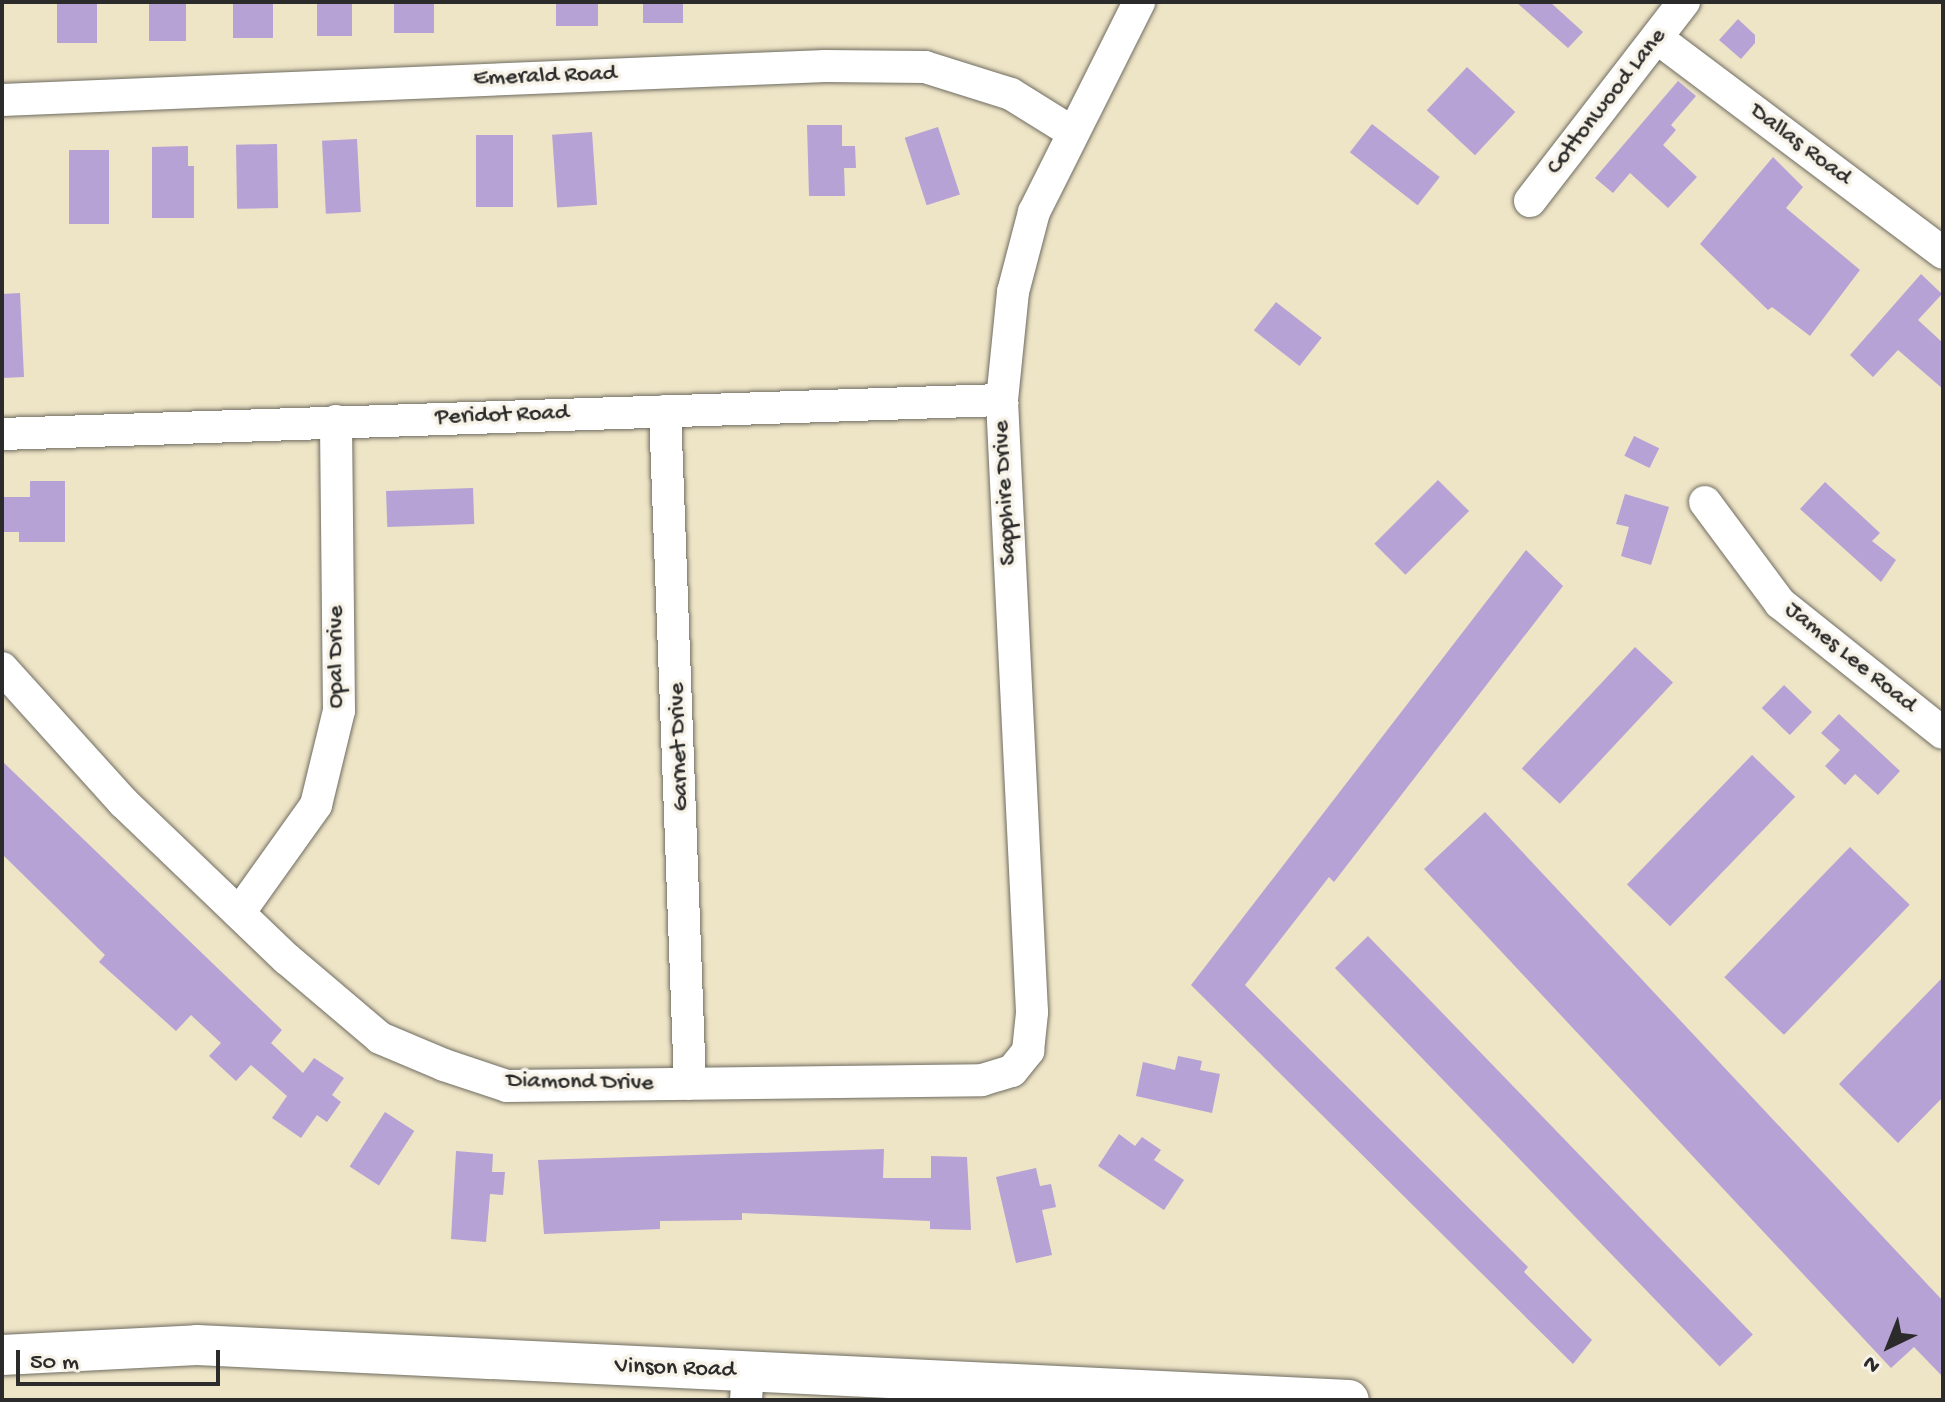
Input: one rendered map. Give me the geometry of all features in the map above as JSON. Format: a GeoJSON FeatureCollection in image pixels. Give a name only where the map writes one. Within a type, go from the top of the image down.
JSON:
{"type":"FeatureCollection","features":[{"type":"Feature","properties":{"kind":"street","name":"Sapphire Drive"},"geometry":{"type":"LineString","coordinates":[[1032,1012],[1002,400],[1016,278],[1034,212],[1072,132],[1109,70],[1139,2]]}},
{"type":"Feature","properties":{"kind":"street","name":"Cottonwood Lane"},"geometry":{"type":"LineString","coordinates":[[1530,201],[1684,2]]}},
{"type":"Feature","properties":{"kind":"street","name":"Dallas Road"},"geometry":{"type":"LineString","coordinates":[[1657,38],[1943,253]]}},
{"type":"Feature","properties":{"kind":"street","name":"Emerald Road"},"geometry":{"type":"LineString","coordinates":[[2,100],[825,66],[925,67],[1011,94],[1072,132]]}},
{"type":"Feature","properties":{"kind":"street","name":"Peridot Road"},"geometry":{"type":"LineString","coordinates":[[2,434],[1002,400]]}},
{"type":"Feature","properties":{"kind":"street","name":"Garnet Drive"},"geometry":{"type":"LineString","coordinates":[[665,411],[690,1084]]}},
{"type":"Feature","properties":{"kind":"street","name":"Opal Drive"},"geometry":{"type":"LineString","coordinates":[[239,913],[316,805],[339,711],[336,421]]}},
{"type":"Feature","properties":{"kind":"street","name":"James Lee Road"},"geometry":{"type":"LineString","coordinates":[[1705,502],[1780,603],[1943,733]]}},
{"type":"Feature","properties":{"kind":"street","name":"Diamond Drive"},"geometry":{"type":"LineString","coordinates":[[2,668],[123,802],[239,913],[380,1038],[444,1065],[507,1086],[982,1080],[1012,1071],[1028,1051],[1032,1012]]}},
{"type":"Feature","properties":{"kind":"street","name":"Vinson Road"},"geometry":{"type":"LineString","coordinates":[[2,1355],[197,1345],[747,1386],[1349,1400]]}},
{"type":"Feature","properties":{"kind":"building"},"geometry":{"type":"Polygon","coordinates":[[[57,2],[97,2],[97,43],[57,43],[57,2]]]}},
{"type":"Feature","properties":{"kind":"building"},"geometry":{"type":"Polygon","coordinates":[[[149,2],[186,2],[186,41],[149,41],[149,2]]]}},
{"type":"Feature","properties":{"kind":"building"},"geometry":{"type":"Polygon","coordinates":[[[233,2],[273,2],[273,38],[233,38],[233,2]]]}},
{"type":"Feature","properties":{"kind":"building"},"geometry":{"type":"Polygon","coordinates":[[[317,2],[352,2],[352,36],[317,36],[317,2]]]}},
{"type":"Feature","properties":{"kind":"building"},"geometry":{"type":"Polygon","coordinates":[[[394,2],[434,2],[434,33],[394,33],[394,2]]]}},
{"type":"Feature","properties":{"kind":"building"},"geometry":{"type":"Polygon","coordinates":[[[556,2],[598,2],[598,26],[556,26],[556,2]]]}},
{"type":"Feature","properties":{"kind":"building"},"geometry":{"type":"Polygon","coordinates":[[[643,2],[683,2],[683,23],[643,23],[643,2]]]}},
{"type":"Feature","properties":{"kind":"building"},"geometry":{"type":"Polygon","coordinates":[[[1516,2],[1550,2],[1583,32],[1568,48],[1516,2]]]}},
{"type":"Feature","properties":{"kind":"building"},"geometry":{"type":"Polygon","coordinates":[[[1738,19],[1755,35],[1755,43],[1741,59],[1719,40],[1738,19]]]}},
{"type":"Feature","properties":{"kind":"building"},"geometry":{"type":"Polygon","coordinates":[[[1467,67],[1515,112],[1475,155],[1427,110],[1467,67]]]}},
{"type":"Feature","properties":{"kind":"building"},"geometry":{"type":"Polygon","coordinates":[[[1678,81],[1696,96],[1671,125],[1676,130],[1663,145],[1697,177],[1668,208],[1630,173],[1613,193],[1595,178],[1678,81]]]}},
{"type":"Feature","properties":{"kind":"building"},"geometry":{"type":"Polygon","coordinates":[[[1372,124],[1440,177],[1418,205],[1350,152],[1372,124]]]}},
{"type":"Feature","properties":{"kind":"building"},"geometry":{"type":"Polygon","coordinates":[[[807,125],[842,125],[842,146],[855,146],[856,168],[844,168],[845,196],[809,196],[807,125]]]}},
{"type":"Feature","properties":{"kind":"building"},"geometry":{"type":"Polygon","coordinates":[[[938,127],[960,195],[927,205],[905,138],[938,127]]]}},
{"type":"Feature","properties":{"kind":"building"},"geometry":{"type":"Polygon","coordinates":[[[592,132],[597,205],[557,208],[552,135],[592,132]]]}},
{"type":"Feature","properties":{"kind":"building"},"geometry":{"type":"Polygon","coordinates":[[[476,135],[513,135],[513,207],[476,207],[476,135]]]}},
{"type":"Feature","properties":{"kind":"building"},"geometry":{"type":"Polygon","coordinates":[[[357,139],[361,212],[326,214],[322,141],[357,139]]]}},
{"type":"Feature","properties":{"kind":"building"},"geometry":{"type":"Polygon","coordinates":[[[277,144],[278,208],[237,209],[236,145],[277,144]]]}},
{"type":"Feature","properties":{"kind":"building"},"geometry":{"type":"Polygon","coordinates":[[[188,146],[188,166],[194,166],[194,218],[152,218],[152,147],[188,146]]]}},
{"type":"Feature","properties":{"kind":"building"},"geometry":{"type":"Polygon","coordinates":[[[69,150],[109,150],[109,224],[69,224],[69,150]]]}},
{"type":"Feature","properties":{"kind":"building"},"geometry":{"type":"Polygon","coordinates":[[[1773,157],[1803,187],[1786,208],[1860,270],[1810,336],[1772,307],[1768,310],[1700,244],[1773,157]]]}},
{"type":"Feature","properties":{"kind":"building"},"geometry":{"type":"Polygon","coordinates":[[[1921,274],[1942,294],[1918,320],[1943,343],[1943,389],[1898,350],[1873,377],[1850,355],[1921,274]]]}},
{"type":"Feature","properties":{"kind":"building"},"geometry":{"type":"Polygon","coordinates":[[[20,293],[24,377],[2,378],[2,294],[20,293]]]}},
{"type":"Feature","properties":{"kind":"building"},"geometry":{"type":"Polygon","coordinates":[[[1276,302],[1322,338],[1300,366],[1254,330],[1276,302]]]}},
{"type":"Feature","properties":{"kind":"building"},"geometry":{"type":"Polygon","coordinates":[[[1634,436],[1659,448],[1650,468],[1624,456],[1634,436]]]}},
{"type":"Feature","properties":{"kind":"building"},"geometry":{"type":"Polygon","coordinates":[[[1438,480],[1469,511],[1405,575],[1374,544],[1438,480]]]}},
{"type":"Feature","properties":{"kind":"building"},"geometry":{"type":"Polygon","coordinates":[[[30,481],[65,481],[65,542],[19,542],[19,532],[2,532],[2,497],[30,497],[30,481]]]}},
{"type":"Feature","properties":{"kind":"building"},"geometry":{"type":"Polygon","coordinates":[[[1825,482],[1880,533],[1872,541],[1896,560],[1881,582],[1800,509],[1825,482]]]}},
{"type":"Feature","properties":{"kind":"building"},"geometry":{"type":"Polygon","coordinates":[[[473,488],[474,524],[387,527],[386,491],[473,488]]]}},
{"type":"Feature","properties":{"kind":"building"},"geometry":{"type":"Polygon","coordinates":[[[1625,494],[1669,507],[1651,565],[1621,556],[1629,527],[1616,524],[1625,494]]]}},
{"type":"Feature","properties":{"kind":"building"},"geometry":{"type":"Polygon","coordinates":[[[1526,550],[1563,586],[1334,882],[1329,877],[1245,985],[1528,1267],[1524,1272],[1592,1340],[1573,1364],[1191,985],[1526,550]]]}},
{"type":"Feature","properties":{"kind":"building"},"geometry":{"type":"Polygon","coordinates":[[[1635,647],[1673,682],[1560,804],[1522,768],[1635,647]]]}},
{"type":"Feature","properties":{"kind":"building"},"geometry":{"type":"Polygon","coordinates":[[[1784,685],[1812,712],[1790,735],[1762,708],[1784,685]]]}},
{"type":"Feature","properties":{"kind":"building"},"geometry":{"type":"Polygon","coordinates":[[[1839,714],[1900,771],[1878,795],[1855,774],[1845,785],[1825,766],[1840,750],[1821,733],[1839,714]]]}},
{"type":"Feature","properties":{"kind":"building"},"geometry":{"type":"Polygon","coordinates":[[[1752,755],[1795,797],[1670,926],[1627,884],[1752,755]]]}},
{"type":"Feature","properties":{"kind":"building"},"geometry":{"type":"Polygon","coordinates":[[[2,761],[282,1030],[271,1043],[303,1073],[314,1058],[344,1078],[332,1095],[341,1102],[327,1122],[317,1115],[301,1138],[272,1118],[287,1096],[251,1065],[236,1081],[209,1056],[221,1043],[191,1015],[176,1031],[99,962],[105,955],[2,854],[2,761]]]}},
{"type":"Feature","properties":{"kind":"building"},"geometry":{"type":"Polygon","coordinates":[[[1485,812],[1943,1301],[1943,1377],[1914,1347],[1891,1368],[1424,869],[1485,812]]]}},
{"type":"Feature","properties":{"kind":"building"},"geometry":{"type":"Polygon","coordinates":[[[1850,847],[1910,905],[1784,1035],[1724,977],[1850,847]]]}},
{"type":"Feature","properties":{"kind":"building"},"geometry":{"type":"Polygon","coordinates":[[[1368,936],[1753,1335],[1720,1366],[1335,968],[1368,936]]]}},
{"type":"Feature","properties":{"kind":"building"},"geometry":{"type":"Polygon","coordinates":[[[1943,977],[1943,1097],[1898,1143],[1839,1084],[1943,977]]]}},
{"type":"Feature","properties":{"kind":"building"},"geometry":{"type":"Polygon","coordinates":[[[1178,1056],[1202,1061],[1200,1070],[1220,1074],[1212,1113],[1136,1096],[1143,1062],[1175,1070],[1178,1056]]]}},
{"type":"Feature","properties":{"kind":"building"},"geometry":{"type":"Polygon","coordinates":[[[385,1112],[414,1131],[379,1186],[350,1167],[385,1112]]]}},
{"type":"Feature","properties":{"kind":"building"},"geometry":{"type":"Polygon","coordinates":[[[1119,1134],[1135,1146],[1142,1137],[1161,1150],[1154,1160],[1184,1180],[1164,1210],[1098,1166],[1119,1134]]]}},
{"type":"Feature","properties":{"kind":"building"},"geometry":{"type":"Polygon","coordinates":[[[884,1149],[883,1178],[931,1178],[931,1156],[967,1157],[971,1230],[930,1229],[930,1221],[742,1213],[742,1220],[660,1221],[660,1229],[544,1234],[538,1160],[884,1149]]]}},
{"type":"Feature","properties":{"kind":"building"},"geometry":{"type":"Polygon","coordinates":[[[456,1151],[493,1154],[492,1172],[505,1172],[503,1195],[490,1194],[486,1242],[451,1239],[456,1151]]]}},
{"type":"Feature","properties":{"kind":"building"},"geometry":{"type":"Polygon","coordinates":[[[1036,1168],[1040,1186],[1051,1184],[1056,1207],[1042,1210],[1052,1255],[1016,1263],[996,1177],[1036,1168]]]}}]}
